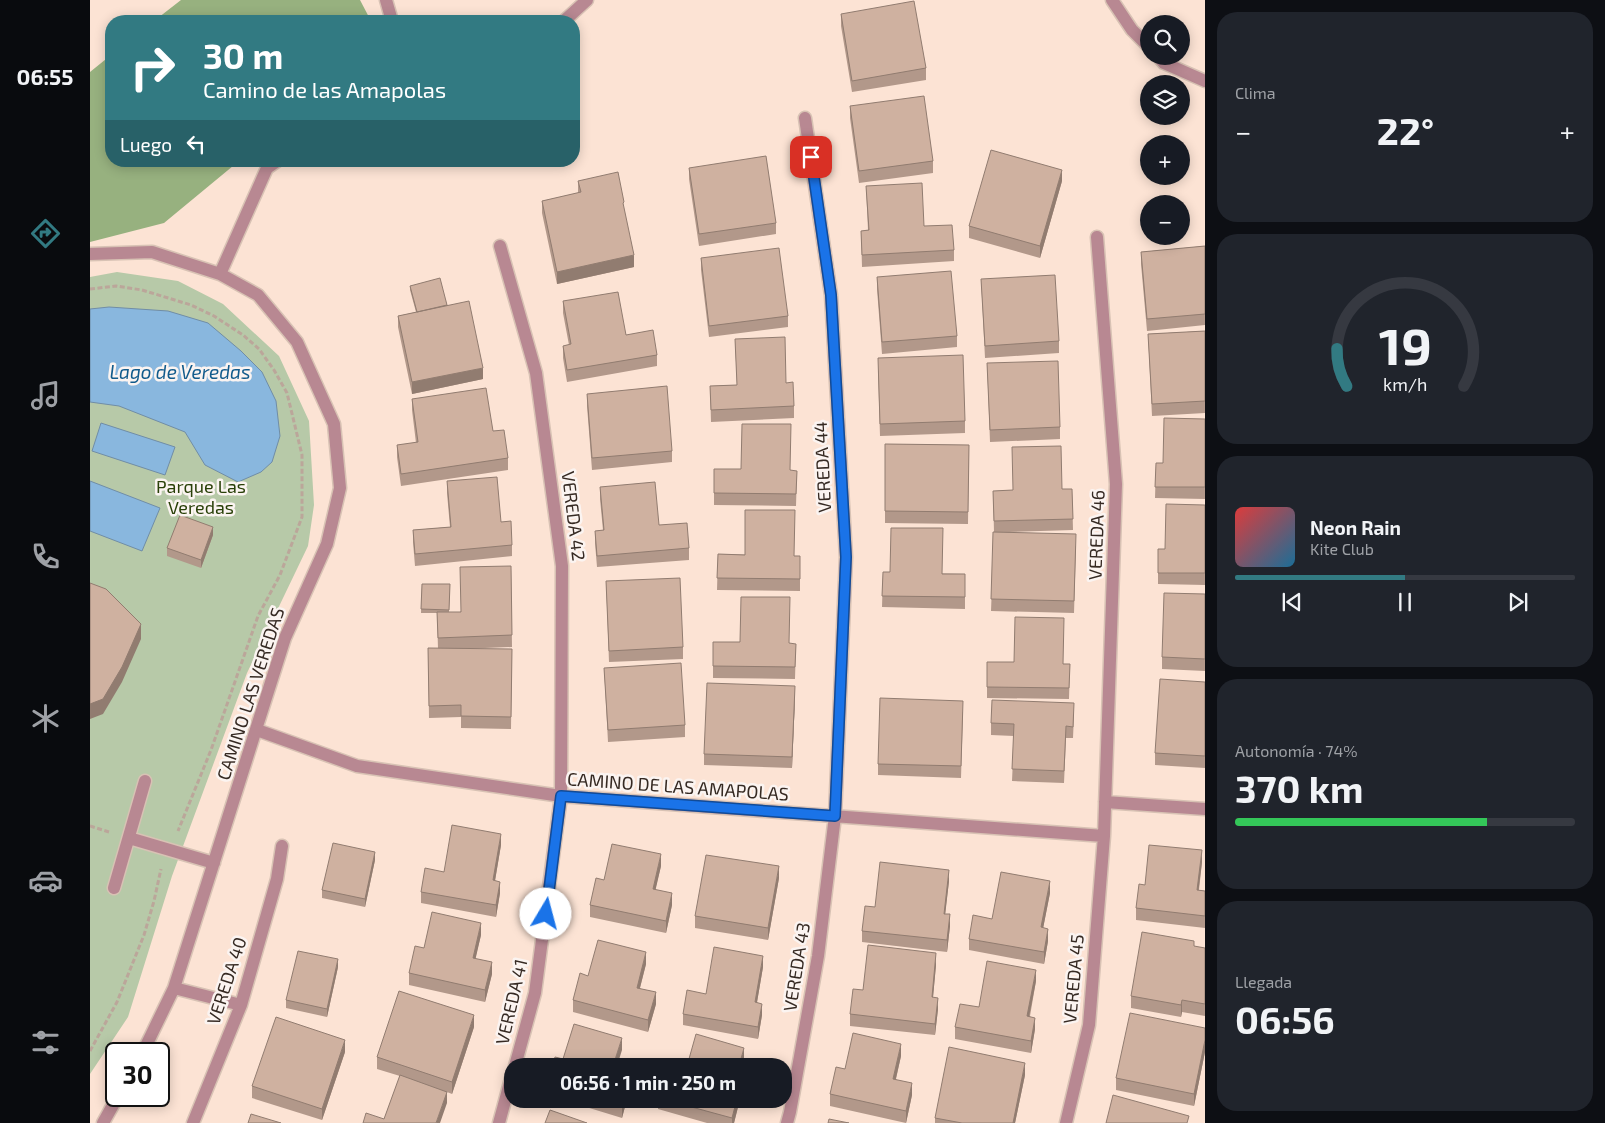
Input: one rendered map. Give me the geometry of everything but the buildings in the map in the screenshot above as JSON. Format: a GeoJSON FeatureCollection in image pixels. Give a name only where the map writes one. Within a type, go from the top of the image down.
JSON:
{"type":"FeatureCollection","features":[{"type":"Feature","properties":{"kind":"street"},"geometry":{"type":"LineString","coordinates":[[386,0],[390,15]]}},
{"type":"Feature","properties":{"kind":"street"},"geometry":{"type":"LineString","coordinates":[[571,15],[587,0]]}},
{"type":"Feature","properties":{"kind":"street"},"geometry":{"type":"LineString","coordinates":[[1112,0],[1132,30],[1140,38]]}},
{"type":"Feature","properties":{"kind":"street"},"geometry":{"type":"LineString","coordinates":[[1169,65],[1205,80]]}},
{"type":"Feature","properties":{"kind":"street","name":"VEREDA 44"},"geometry":{"type":"LineString","coordinates":[[805,118],[831,295],[846,557],[835,816]]}},
{"type":"Feature","properties":{"kind":"street"},"geometry":{"type":"LineString","coordinates":[[220,274],[268,167]]}},
{"type":"Feature","properties":{"kind":"street","name":"VEREDA 46"},"geometry":{"type":"LineString","coordinates":[[1097,237],[1116,484],[1104,836]]}},
{"type":"Feature","properties":{"kind":"street","name":"VEREDA 42"},"geometry":{"type":"LineString","coordinates":[[500,246],[536,373],[562,566],[561,796]]}},
{"type":"Feature","properties":{"kind":"street","name":"CAMINO LAS VEREDAS"},"geometry":{"type":"LineString","coordinates":[[90,254],[152,252],[220,274],[258,295],[297,342],[334,424],[340,488],[326,544],[284,638],[257,730],[174,988],[148,1042]]}},
{"type":"Feature","properties":{"kind":"street","name":"CAMINO DE LAS AMAPOLAS"},"geometry":{"type":"LineString","coordinates":[[257,730],[357,766],[561,796],[1104,836]]}},
{"type":"Feature","properties":{"kind":"street"},"geometry":{"type":"LineString","coordinates":[[114,888],[145,781]]}},
{"type":"Feature","properties":{"kind":"street","name":"VEREDA 41"},"geometry":{"type":"LineString","coordinates":[[517,1058],[535,993],[561,796]]}},
{"type":"Feature","properties":{"kind":"street"},"geometry":{"type":"LineString","coordinates":[[1105,802],[1205,809]]}},
{"type":"Feature","properties":{"kind":"street","name":"VEREDA 43"},"geometry":{"type":"LineString","coordinates":[[787,1123],[818,956],[835,816]]}},
{"type":"Feature","properties":{"kind":"street","name":"VEREDA 45"},"geometry":{"type":"LineString","coordinates":[[1066,1123],[1089,1025],[1104,836]]}},
{"type":"Feature","properties":{"kind":"street"},"geometry":{"type":"LineString","coordinates":[[129,838],[214,863]]}},
{"type":"Feature","properties":{"kind":"street","name":"VEREDA 40"},"geometry":{"type":"LineString","coordinates":[[193,1123],[241,1005],[277,879],[282,846]]}},
{"type":"Feature","properties":{"kind":"street"},"geometry":{"type":"LineString","coordinates":[[174,988],[241,1005]]}},
{"type":"Feature","properties":{"kind":"street"},"geometry":{"type":"LineString","coordinates":[[499,1123],[504,1105]]}},
{"type":"Feature","properties":{"kind":"street"},"geometry":{"type":"LineString","coordinates":[[103,1123],[112,1107]]}},
{"type":"Feature","properties":{"kind":"path"},"geometry":{"type":"LineString","coordinates":[[90,289],[116,286],[142,290],[191,305],[214,316],[243,335],[259,349],[287,393],[302,455],[302,517],[280,575],[258,616],[211,750],[187,812],[160,871],[144,935],[117,1002],[90,1051]]}},
{"type":"Feature","properties":{"kind":"green space"},"geometry":{"type":"Polygon","coordinates":[[[181,0],[360,0],[368,15],[162,15],[181,0]]]}},
{"type":"Feature","properties":{"kind":"green space"},"geometry":{"type":"Polygon","coordinates":[[[105,60],[105,167],[232,167],[164,223],[90,242],[90,72],[105,60]]]}},
{"type":"Feature","properties":{"kind":"green space","name":"Parque Las Veredas"},"geometry":{"type":"Polygon","coordinates":[[[117,272],[178,281],[223,304],[279,356],[309,421],[314,505],[308,546],[247,673],[172,876],[128,1017],[111,1042],[105,1042],[105,1052],[90,1074],[90,277],[117,272]]]}},
{"type":"Feature","properties":{"kind":"water","name":"Lago de Veredas"},"geometry":{"type":"Polygon","coordinates":[[[109,307],[168,311],[208,323],[241,351],[262,372],[276,401],[280,436],[272,462],[261,472],[238,482],[205,465],[185,432],[119,406],[90,402],[90,309],[109,307]]]}},
{"type":"Feature","properties":{"kind":"water"},"geometry":{"type":"Polygon","coordinates":[[[101,423],[175,447],[165,475],[92,451],[101,423]]]}},
{"type":"Feature","properties":{"kind":"water"},"geometry":{"type":"Polygon","coordinates":[[[90,481],[160,508],[142,551],[90,531],[90,481]]]}},
{"type":"Feature","properties":{"kind":"route"},"geometry":{"type":"LineString","coordinates":[[546,914],[561,796],[835,816],[846,557],[831,295],[811,157]]}}]}
